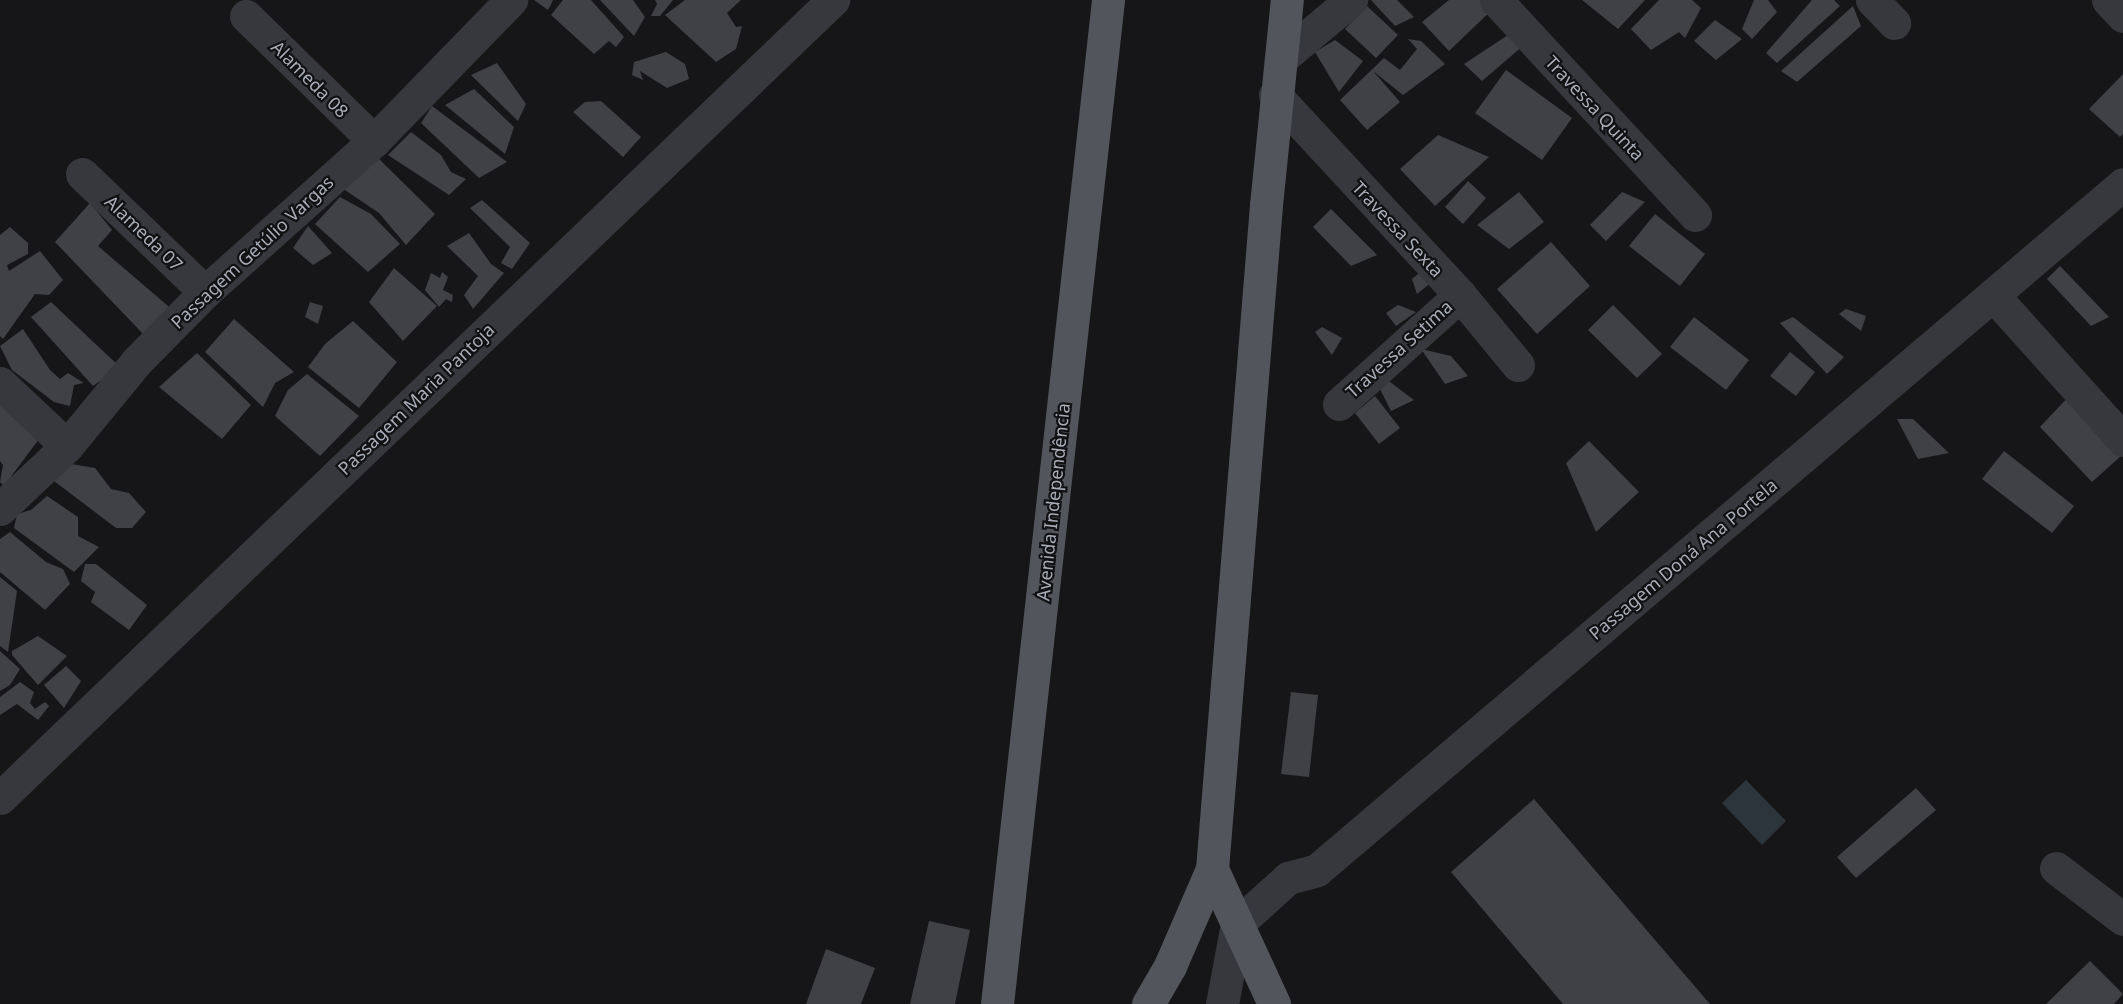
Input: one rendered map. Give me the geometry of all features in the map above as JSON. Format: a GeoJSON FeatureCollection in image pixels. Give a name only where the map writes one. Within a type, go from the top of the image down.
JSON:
{"type":"FeatureCollection","features":[{"type":"Feature","properties":{"kind":"main road","name":"Avenida Independência"},"geometry":{"type":"LineString","coordinates":[[997,1004],[1108,0]]}},
{"type":"Feature","properties":{"kind":"main road"},"geometry":{"type":"LineString","coordinates":[[1148,1004],[1170,966],[1212,869],[1275,96],[1283,57],[1287,0]]}},
{"type":"Feature","properties":{"kind":"main road"},"geometry":{"type":"LineString","coordinates":[[983,1004],[1022,784]]}},
{"type":"Feature","properties":{"kind":"main road"},"geometry":{"type":"LineString","coordinates":[[1212,869],[1274,1004]]}},
{"type":"Feature","properties":{"kind":"street","name":"Passagem Getúlio Vargas"},"geometry":{"type":"LineString","coordinates":[[0,509],[67,446],[137,361],[205,292],[374,141],[511,0]]}},
{"type":"Feature","properties":{"kind":"street","name":"Passagem Maria Pantoja"},"geometry":{"type":"LineString","coordinates":[[0,798],[833,0]]}},
{"type":"Feature","properties":{"kind":"street"},"geometry":{"type":"LineString","coordinates":[[1283,57],[1351,0]]}},
{"type":"Feature","properties":{"kind":"street","name":"Travessa Quinta"},"geometry":{"type":"LineString","coordinates":[[1496,0],[1695,215]]}},
{"type":"Feature","properties":{"kind":"street"},"geometry":{"type":"LineString","coordinates":[[2108,0],[2123,16]]}},
{"type":"Feature","properties":{"kind":"street","name":"Alameda 08"},"geometry":{"type":"LineString","coordinates":[[246,16],[374,141]]}},
{"type":"Feature","properties":{"kind":"street","name":"Travessa Sexta"},"geometry":{"type":"LineString","coordinates":[[1275,96],[1460,295],[1518,365]]}},
{"type":"Feature","properties":{"kind":"street","name":"Alameda 07"},"geometry":{"type":"LineString","coordinates":[[82,174],[205,292]]}},
{"type":"Feature","properties":{"kind":"street","name":"Passagem Doná Ana Portela"},"geometry":{"type":"LineString","coordinates":[[1237,924],[1288,878],[1317,870],[1993,296],[2119,196]]}},
{"type":"Feature","properties":{"kind":"street","name":"Travessa Setima"},"geometry":{"type":"LineString","coordinates":[[1339,404],[1460,295]]}},
{"type":"Feature","properties":{"kind":"street"},"geometry":{"type":"LineString","coordinates":[[1993,296],[2123,440]]}},
{"type":"Feature","properties":{"kind":"street"},"geometry":{"type":"LineString","coordinates":[[0,383],[67,446]]}},
{"type":"Feature","properties":{"kind":"street"},"geometry":{"type":"LineString","coordinates":[[2056,868],[2123,919]]}},
{"type":"Feature","properties":{"kind":"street"},"geometry":{"type":"LineString","coordinates":[[1222,1004],[1237,924]]}},
{"type":"Feature","properties":{"kind":"shaded area"},"geometry":{"type":"Polygon","coordinates":[[[1746,780],[1786,821],[1762,845],[1722,803],[1746,780]]]}},
{"type":"Feature","properties":{"kind":"building"},"geometry":{"type":"Polygon","coordinates":[[[534,0],[553,0],[548,10],[534,0]]]}},
{"type":"Feature","properties":{"kind":"building"},"geometry":{"type":"Polygon","coordinates":[[[563,0],[591,0],[624,37],[616,47],[609,41],[594,54],[551,15],[563,0]]]}},
{"type":"Feature","properties":{"kind":"building"},"geometry":{"type":"Polygon","coordinates":[[[600,0],[633,0],[645,17],[634,36],[600,0]]]}},
{"type":"Feature","properties":{"kind":"building"},"geometry":{"type":"Polygon","coordinates":[[[655,0],[673,0],[660,16],[651,16],[657,4],[655,0]]]}},
{"type":"Feature","properties":{"kind":"building"},"geometry":{"type":"Polygon","coordinates":[[[685,0],[741,0],[727,13],[736,27],[742,26],[736,49],[716,62],[665,15],[685,0]]]}},
{"type":"Feature","properties":{"kind":"building"},"geometry":{"type":"Polygon","coordinates":[[[1371,0],[1397,0],[1414,17],[1395,26],[1371,0]]]}},
{"type":"Feature","properties":{"kind":"building"},"geometry":{"type":"Polygon","coordinates":[[[1449,0],[1490,0],[1496,6],[1449,51],[1422,22],[1449,0]]]}},
{"type":"Feature","properties":{"kind":"building"},"geometry":{"type":"Polygon","coordinates":[[[1582,0],[1645,0],[1618,29],[1582,0]]]}},
{"type":"Feature","properties":{"kind":"building"},"geometry":{"type":"Polygon","coordinates":[[[1659,0],[1692,0],[1701,8],[1685,38],[1679,32],[1651,50],[1631,29],[1659,0]]]}},
{"type":"Feature","properties":{"kind":"building"},"geometry":{"type":"Polygon","coordinates":[[[1754,0],[1768,0],[1777,12],[1752,39],[1742,29],[1754,0]]]}},
{"type":"Feature","properties":{"kind":"building"},"geometry":{"type":"Polygon","coordinates":[[[1812,0],[1834,0],[1840,6],[1777,63],[1766,53],[1812,0]]]}},
{"type":"Feature","properties":{"kind":"building"},"geometry":{"type":"Polygon","coordinates":[[[1367,6],[1398,35],[1376,58],[1345,29],[1367,6]]]}},
{"type":"Feature","properties":{"kind":"building"},"geometry":{"type":"Polygon","coordinates":[[[1853,6],[1861,26],[1797,82],[1781,71],[1853,6]]]}},
{"type":"Feature","properties":{"kind":"building"},"geometry":{"type":"Polygon","coordinates":[[[1715,20],[1742,39],[1716,60],[1694,41],[1715,20]]]}},
{"type":"Feature","properties":{"kind":"building"},"geometry":{"type":"Polygon","coordinates":[[[1508,35],[1524,45],[1482,81],[1464,64],[1508,35]]]}},
{"type":"Feature","properties":{"kind":"building"},"geometry":{"type":"Polygon","coordinates":[[[1408,39],[1421,41],[1445,64],[1403,95],[1373,71],[1400,102],[1367,130],[1340,100],[1384,58],[1400,70],[1417,49],[1408,39]]]}},
{"type":"Feature","properties":{"kind":"building"},"geometry":{"type":"Polygon","coordinates":[[[1335,40],[1363,61],[1339,92],[1315,52],[1335,40]]]}},
{"type":"Feature","properties":{"kind":"building"},"geometry":{"type":"Polygon","coordinates":[[[666,52],[685,64],[689,79],[667,88],[640,71],[643,80],[632,75],[634,62],[666,52]]]}},
{"type":"Feature","properties":{"kind":"building"},"geometry":{"type":"Polygon","coordinates":[[[497,63],[526,104],[518,121],[471,75],[497,63]]]}},
{"type":"Feature","properties":{"kind":"building"},"geometry":{"type":"Polygon","coordinates":[[[1506,70],[1572,118],[1542,160],[1475,113],[1506,70]]]}},
{"type":"Feature","properties":{"kind":"building"},"geometry":{"type":"Polygon","coordinates":[[[2123,74],[2123,134],[2120,137],[2089,109],[2123,74]]]}},
{"type":"Feature","properties":{"kind":"building"},"geometry":{"type":"Polygon","coordinates":[[[474,89],[514,127],[505,154],[445,105],[474,89]]]}},
{"type":"Feature","properties":{"kind":"building"},"geometry":{"type":"Polygon","coordinates":[[[601,101],[641,137],[623,157],[573,112],[585,102],[601,101]]]}},
{"type":"Feature","properties":{"kind":"building"},"geometry":{"type":"Polygon","coordinates":[[[432,106],[507,162],[479,178],[421,123],[432,106]]]}},
{"type":"Feature","properties":{"kind":"building"},"geometry":{"type":"Polygon","coordinates":[[[411,132],[441,155],[451,172],[466,179],[449,195],[388,155],[411,132]]]}},
{"type":"Feature","properties":{"kind":"building"},"geometry":{"type":"Polygon","coordinates":[[[1438,135],[1489,157],[1435,206],[1400,169],[1438,135]]]}},
{"type":"Feature","properties":{"kind":"building"},"geometry":{"type":"Polygon","coordinates":[[[376,156],[435,214],[406,245],[379,213],[342,188],[376,156]]]}},
{"type":"Feature","properties":{"kind":"building"},"geometry":{"type":"Polygon","coordinates":[[[1468,181],[1486,198],[1463,224],[1445,207],[1468,181]]]}},
{"type":"Feature","properties":{"kind":"building"},"geometry":{"type":"Polygon","coordinates":[[[1519,192],[1544,222],[1509,249],[1477,225],[1519,192]]]}},
{"type":"Feature","properties":{"kind":"building"},"geometry":{"type":"Polygon","coordinates":[[[1622,192],[1645,202],[1606,241],[1590,225],[1622,192]]]}},
{"type":"Feature","properties":{"kind":"building"},"geometry":{"type":"Polygon","coordinates":[[[340,197],[371,214],[400,244],[368,272],[315,224],[340,197]]]}},
{"type":"Feature","properties":{"kind":"building"},"geometry":{"type":"Polygon","coordinates":[[[482,200],[530,243],[512,269],[501,263],[510,247],[470,208],[482,200]]]}},
{"type":"Feature","properties":{"kind":"building"},"geometry":{"type":"Polygon","coordinates":[[[90,203],[112,230],[98,246],[175,312],[146,337],[55,242],[90,203]]]}},
{"type":"Feature","properties":{"kind":"building"},"geometry":{"type":"Polygon","coordinates":[[[1331,209],[1377,255],[1351,266],[1313,227],[1331,209]]]}},
{"type":"Feature","properties":{"kind":"building"},"geometry":{"type":"Polygon","coordinates":[[[1655,214],[1705,254],[1680,286],[1629,246],[1655,214]]]}},
{"type":"Feature","properties":{"kind":"building"},"geometry":{"type":"Polygon","coordinates":[[[308,226],[332,253],[313,265],[293,248],[308,226]]]}},
{"type":"Feature","properties":{"kind":"building"},"geometry":{"type":"Polygon","coordinates":[[[10,227],[28,243],[28,254],[7,265],[9,271],[40,251],[63,280],[49,295],[35,294],[3,339],[0,336],[0,235],[10,227]]]}},
{"type":"Feature","properties":{"kind":"building"},"geometry":{"type":"Polygon","coordinates":[[[469,233],[491,264],[504,273],[473,309],[464,295],[478,276],[447,246],[469,233]]]}},
{"type":"Feature","properties":{"kind":"building"},"geometry":{"type":"Polygon","coordinates":[[[1551,242],[1590,286],[1537,334],[1497,289],[1551,242]]]}},
{"type":"Feature","properties":{"kind":"building"},"geometry":{"type":"Polygon","coordinates":[[[2060,266],[2109,317],[2091,326],[2047,279],[2060,266]]]}},
{"type":"Feature","properties":{"kind":"building"},"geometry":{"type":"Polygon","coordinates":[[[394,268],[437,306],[403,341],[369,302],[394,268]]]}},
{"type":"Feature","properties":{"kind":"building"},"geometry":{"type":"Polygon","coordinates":[[[1424,269],[1433,281],[1417,294],[1412,279],[1424,269]]]}},
{"type":"Feature","properties":{"kind":"building"},"geometry":{"type":"Polygon","coordinates":[[[442,272],[448,277],[443,290],[453,295],[452,302],[446,299],[439,307],[425,290],[431,273],[440,278],[442,272]]]}},
{"type":"Feature","properties":{"kind":"building"},"geometry":{"type":"Polygon","coordinates":[[[51,302],[120,367],[93,386],[31,317],[51,302]]]}},
{"type":"Feature","properties":{"kind":"building"},"geometry":{"type":"Polygon","coordinates":[[[310,302],[323,306],[318,324],[305,317],[310,302]]]}},
{"type":"Feature","properties":{"kind":"building"},"geometry":{"type":"Polygon","coordinates":[[[1398,305],[1416,312],[1396,326],[1386,313],[1398,305]]]}},
{"type":"Feature","properties":{"kind":"building"},"geometry":{"type":"Polygon","coordinates":[[[1613,305],[1662,354],[1637,378],[1588,330],[1613,305]]]}},
{"type":"Feature","properties":{"kind":"building"},"geometry":{"type":"Polygon","coordinates":[[[1846,309],[1866,316],[1861,331],[1839,314],[1846,309]]]}},
{"type":"Feature","properties":{"kind":"building"},"geometry":{"type":"Polygon","coordinates":[[[1694,317],[1749,360],[1726,390],[1670,347],[1694,317]]]}},
{"type":"Feature","properties":{"kind":"building"},"geometry":{"type":"Polygon","coordinates":[[[1793,317],[1844,357],[1827,374],[1780,323],[1793,317]]]}},
{"type":"Feature","properties":{"kind":"building"},"geometry":{"type":"Polygon","coordinates":[[[234,319],[294,372],[275,383],[263,407],[205,352],[234,319]]]}},
{"type":"Feature","properties":{"kind":"building"},"geometry":{"type":"Polygon","coordinates":[[[353,321],[397,362],[359,408],[308,367],[325,344],[353,321]]]}},
{"type":"Feature","properties":{"kind":"building"},"geometry":{"type":"Polygon","coordinates":[[[1322,327],[1342,338],[1332,355],[1315,332],[1322,327]]]}},
{"type":"Feature","properties":{"kind":"building"},"geometry":{"type":"Polygon","coordinates":[[[23,329],[50,370],[60,379],[68,373],[84,383],[74,385],[70,406],[54,402],[12,370],[0,346],[23,329]]]}},
{"type":"Feature","properties":{"kind":"building"},"geometry":{"type":"Polygon","coordinates":[[[1421,349],[1451,356],[1468,376],[1445,384],[1421,349]]]}},
{"type":"Feature","properties":{"kind":"building"},"geometry":{"type":"Polygon","coordinates":[[[1790,352],[1815,372],[1796,396],[1770,376],[1790,352]]]}},
{"type":"Feature","properties":{"kind":"building"},"geometry":{"type":"Polygon","coordinates":[[[197,353],[251,405],[222,439],[159,387],[197,353]]]}},
{"type":"Feature","properties":{"kind":"building"},"geometry":{"type":"Polygon","coordinates":[[[307,374],[359,416],[320,456],[275,416],[288,390],[307,374]]]}},
{"type":"Feature","properties":{"kind":"building"},"geometry":{"type":"Polygon","coordinates":[[[1386,379],[1414,400],[1391,411],[1377,383],[1386,379]]]}},
{"type":"Feature","properties":{"kind":"building"},"geometry":{"type":"Polygon","coordinates":[[[2070,395],[2122,455],[2092,482],[2040,427],[2070,395]]]}},
{"type":"Feature","properties":{"kind":"building"},"geometry":{"type":"Polygon","coordinates":[[[1375,396],[1400,428],[1379,444],[1355,413],[1375,396]]]}},
{"type":"Feature","properties":{"kind":"building"},"geometry":{"type":"Polygon","coordinates":[[[0,401],[42,435],[4,486],[0,482],[3,465],[0,461],[0,401]]]}},
{"type":"Feature","properties":{"kind":"building"},"geometry":{"type":"Polygon","coordinates":[[[1897,419],[1913,419],[1949,453],[1918,459],[1897,419]]]}},
{"type":"Feature","properties":{"kind":"building"},"geometry":{"type":"Polygon","coordinates":[[[1589,441],[1639,492],[1596,532],[1566,463],[1589,441]]]}},
{"type":"Feature","properties":{"kind":"building"},"geometry":{"type":"Polygon","coordinates":[[[2004,451],[2074,506],[2052,533],[1982,479],[2004,451]]]}},
{"type":"Feature","properties":{"kind":"building"},"geometry":{"type":"Polygon","coordinates":[[[65,463],[95,468],[111,489],[129,493],[146,512],[132,528],[116,528],[54,481],[65,463]]]}},
{"type":"Feature","properties":{"kind":"building"},"geometry":{"type":"Polygon","coordinates":[[[47,496],[78,517],[78,536],[99,547],[74,572],[14,528],[17,514],[31,510],[47,496]]]}},
{"type":"Feature","properties":{"kind":"building"},"geometry":{"type":"Polygon","coordinates":[[[10,532],[46,562],[63,569],[70,584],[45,610],[0,572],[0,539],[10,532]]]}},
{"type":"Feature","properties":{"kind":"building"},"geometry":{"type":"Polygon","coordinates":[[[85,564],[96,564],[147,605],[129,630],[91,602],[95,592],[81,581],[85,564]]]}},
{"type":"Feature","properties":{"kind":"building"},"geometry":{"type":"Polygon","coordinates":[[[0,577],[17,591],[8,652],[0,646],[0,577]]]}},
{"type":"Feature","properties":{"kind":"building"},"geometry":{"type":"Polygon","coordinates":[[[38,636],[67,656],[38,685],[12,655],[12,651],[38,636]]]}},
{"type":"Feature","properties":{"kind":"building"},"geometry":{"type":"Polygon","coordinates":[[[0,651],[20,669],[10,685],[0,691],[0,651]]]}},
{"type":"Feature","properties":{"kind":"building"},"geometry":{"type":"Polygon","coordinates":[[[66,666],[81,681],[64,708],[44,685],[66,666]]]}},
{"type":"Feature","properties":{"kind":"building"},"geometry":{"type":"Polygon","coordinates":[[[20,682],[34,692],[30,703],[35,709],[45,702],[49,706],[38,720],[17,704],[0,715],[0,697],[20,682]]]}},
{"type":"Feature","properties":{"kind":"building"},"geometry":{"type":"Polygon","coordinates":[[[1291,692],[1318,695],[1309,777],[1281,774],[1291,692]]]}},
{"type":"Feature","properties":{"kind":"building"},"geometry":{"type":"Polygon","coordinates":[[[1916,788],[1936,810],[1856,878],[1837,857],[1916,788]]]}},
{"type":"Feature","properties":{"kind":"building"},"geometry":{"type":"Polygon","coordinates":[[[1534,799],[1710,1004],[1563,1004],[1451,872],[1534,799]]]}},
{"type":"Feature","properties":{"kind":"building"},"geometry":{"type":"Polygon","coordinates":[[[929,921],[970,930],[955,1004],[910,1004],[929,921]]]}},
{"type":"Feature","properties":{"kind":"building"},"geometry":{"type":"Polygon","coordinates":[[[826,949],[875,968],[861,1004],[806,1004],[826,949]]]}},
{"type":"Feature","properties":{"kind":"building"},"geometry":{"type":"Polygon","coordinates":[[[2090,961],[2123,994],[2114,1004],[2046,1004],[2090,961]]]}}]}
